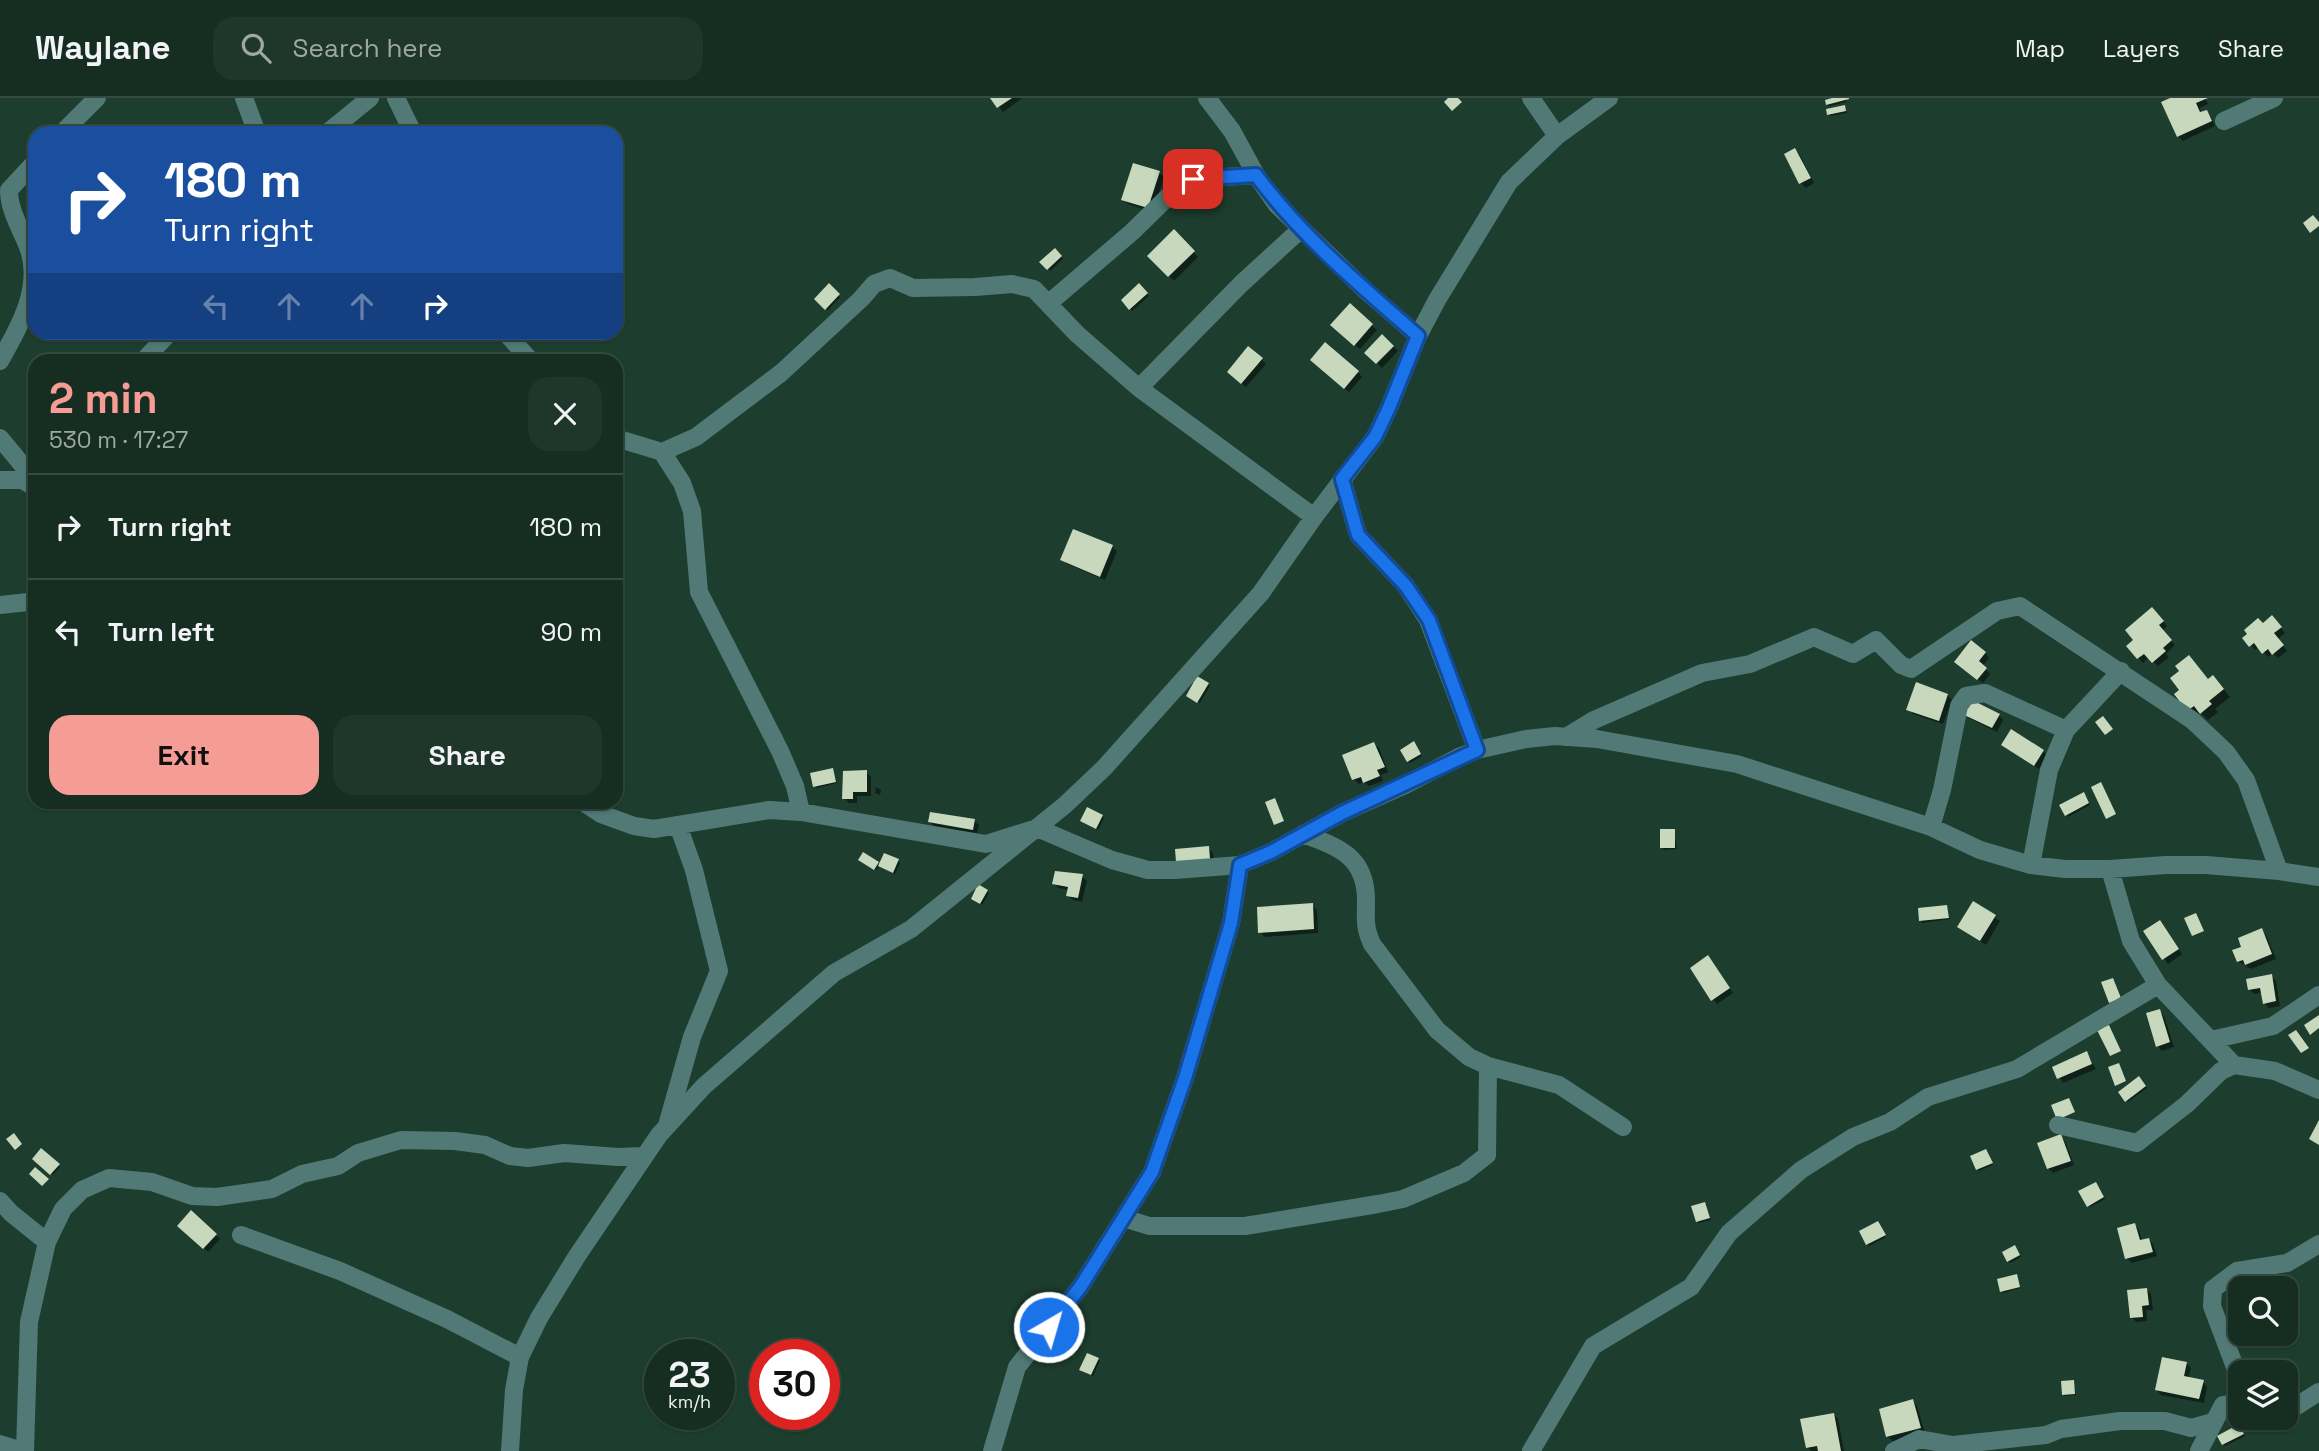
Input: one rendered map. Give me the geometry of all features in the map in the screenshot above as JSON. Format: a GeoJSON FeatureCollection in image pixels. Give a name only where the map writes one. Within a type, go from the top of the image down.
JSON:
{"type":"FeatureCollection","features":[{"type":"Feature","properties":{"kind":"street"},"geometry":{"type":"LineString","coordinates":[[69,126],[97,98]]}},
{"type":"Feature","properties":{"kind":"street"},"geometry":{"type":"LineString","coordinates":[[244,98],[254,126]]}},
{"type":"Feature","properties":{"kind":"street"},"geometry":{"type":"LineString","coordinates":[[336,126],[370,98]]}},
{"type":"Feature","properties":{"kind":"street"},"geometry":{"type":"LineString","coordinates":[[396,98],[410,126]]}},
{"type":"Feature","properties":{"kind":"street"},"geometry":{"type":"LineString","coordinates":[[1207,98],[1232,131],[1256,175],[1277,205],[1418,336]]}},
{"type":"Feature","properties":{"kind":"street"},"geometry":{"type":"LineString","coordinates":[[1531,98],[1557,136]]}},
{"type":"Feature","properties":{"kind":"street"},"geometry":{"type":"LineString","coordinates":[[510,1451],[514,1390],[520,1357],[539,1318],[577,1256],[668,1124],[704,1086],[834,973],[911,929],[1065,806],[1104,768],[1261,593],[1375,437],[1418,336],[1496,200],[1515,175],[1557,136],[1609,98]]}},
{"type":"Feature","properties":{"kind":"street"},"geometry":{"type":"LineString","coordinates":[[2224,121],[2274,98]]}},
{"type":"Feature","properties":{"kind":"street"},"geometry":{"type":"LineString","coordinates":[[28,170],[9,190],[9,203],[28,248]]}},
{"type":"Feature","properties":{"kind":"street"},"geometry":{"type":"LineString","coordinates":[[1049,303],[1132,232],[1179,186],[1193,179],[1256,175]]}},
{"type":"Feature","properties":{"kind":"street"},"geometry":{"type":"LineString","coordinates":[[1139,388],[1241,284],[1301,229]]}},
{"type":"Feature","properties":{"kind":"street"},"geometry":{"type":"LineString","coordinates":[[662,452],[696,436],[782,373],[874,284],[890,278],[913,288],[1012,284],[1034,289],[1077,334],[1139,388],[1314,517]]}},
{"type":"Feature","properties":{"kind":"street"},"geometry":{"type":"LineString","coordinates":[[0,361],[20,327],[28,301]]}},
{"type":"Feature","properties":{"kind":"street"},"geometry":{"type":"LineString","coordinates":[[150,354],[163,340]]}},
{"type":"Feature","properties":{"kind":"street"},"geometry":{"type":"LineString","coordinates":[[512,340],[525,354]]}},
{"type":"Feature","properties":{"kind":"street"},"geometry":{"type":"LineString","coordinates":[[0,438],[28,474]]}},
{"type":"Feature","properties":{"kind":"street"},"geometry":{"type":"LineString","coordinates":[[623,440],[662,452],[682,483],[692,511],[699,592],[780,751],[795,786],[801,812]]}},
{"type":"Feature","properties":{"kind":"street"},"geometry":{"type":"LineString","coordinates":[[0,480],[28,477]]}},
{"type":"Feature","properties":{"kind":"street"},"geometry":{"type":"LineString","coordinates":[[1342,479],[1358,535],[1406,586],[1429,620],[1477,750]]}},
{"type":"Feature","properties":{"kind":"street"},"geometry":{"type":"LineString","coordinates":[[0,605],[28,602]]}},
{"type":"Feature","properties":{"kind":"street"},"geometry":{"type":"LineString","coordinates":[[1566,737],[1594,720],[1702,673],[1750,664],[1814,637],[1853,654],[1876,640],[1900,665],[1911,669],[1997,611],[2020,606],[2192,720],[2226,752],[2245,780],[2279,871]]}},
{"type":"Feature","properties":{"kind":"street"},"geometry":{"type":"LineString","coordinates":[[2031,865],[2049,770],[2066,730],[2121,671]]}},
{"type":"Feature","properties":{"kind":"street"},"geometry":{"type":"LineString","coordinates":[[1931,827],[1942,790],[1959,706],[1966,696],[1985,693],[2066,730]]}},
{"type":"Feature","properties":{"kind":"street"},"geometry":{"type":"LineString","coordinates":[[594,809],[634,826],[654,829],[769,810],[801,812],[986,844],[1037,828],[1112,860],[1147,870],[1175,870],[1240,865],[1271,852],[1342,813],[1477,750],[1526,739],[1566,737],[1632,744],[1737,764],[1931,827],[1980,850],[2031,865],[2065,869],[2110,869],[2206,865],[2319,877]]}},
{"type":"Feature","properties":{"kind":"street"},"geometry":{"type":"LineString","coordinates":[[668,1124],[692,1037],[719,971],[694,870],[678,825]]}},
{"type":"Feature","properties":{"kind":"street"},"geometry":{"type":"LineString","coordinates":[[1303,834],[1346,852],[1360,867],[1366,896],[1365,929],[1372,944],[1437,1030],[1469,1057],[1488,1066],[1559,1085],[1623,1127]]}},
{"type":"Feature","properties":{"kind":"street"},"geometry":{"type":"LineString","coordinates":[[992,1451],[1017,1367],[1081,1286],[1152,1172],[1185,1078],[1231,923],[1240,865]]}},
{"type":"Feature","properties":{"kind":"street"},"geometry":{"type":"LineString","coordinates":[[2110,869],[2130,942],[2158,985],[2234,1065]]}},
{"type":"Feature","properties":{"kind":"street"},"geometry":{"type":"LineString","coordinates":[[1531,1451],[1593,1346],[1691,1287],[1729,1233],[1801,1170],[1853,1137],[1890,1122],[1927,1097],[2017,1069],[2158,985]]}},
{"type":"Feature","properties":{"kind":"street"},"geometry":{"type":"LineString","coordinates":[[2211,1040],[2273,1026],[2319,995]]}},
{"type":"Feature","properties":{"kind":"street"},"geometry":{"type":"LineString","coordinates":[[2058,1125],[2137,1143],[2187,1104],[2221,1071],[2234,1065],[2275,1071],[2319,1090]]}},
{"type":"Feature","properties":{"kind":"street"},"geometry":{"type":"LineString","coordinates":[[1124,1218],[1149,1226],[1245,1226],[1403,1199],[1464,1173],[1487,1155],[1488,1066]]}},
{"type":"Feature","properties":{"kind":"street"},"geometry":{"type":"LineString","coordinates":[[0,1444],[24,1451],[29,1322],[47,1242],[63,1209],[82,1190],[110,1178],[152,1182],[192,1196],[217,1197],[272,1189],[302,1174],[338,1166],[358,1153],[401,1140],[455,1141],[485,1145],[510,1156],[527,1158],[564,1153],[644,1156]]}},
{"type":"Feature","properties":{"kind":"street"},"geometry":{"type":"LineString","coordinates":[[0,1200],[11,1213],[47,1242]]}},
{"type":"Feature","properties":{"kind":"street"},"geometry":{"type":"LineString","coordinates":[[241,1235],[340,1271],[447,1319],[520,1357]]}},
{"type":"Feature","properties":{"kind":"street"},"geometry":{"type":"LineString","coordinates":[[2232,1360],[2212,1306],[2213,1289],[2237,1270],[2287,1263],[2319,1244]]}},
{"type":"Feature","properties":{"kind":"street"},"geometry":{"type":"LineString","coordinates":[[2298,1405],[2319,1392]]}},
{"type":"Feature","properties":{"kind":"street"},"geometry":{"type":"LineString","coordinates":[[2199,1451],[2223,1405],[2228,1404]]}},
{"type":"Feature","properties":{"kind":"street"},"geometry":{"type":"LineString","coordinates":[[1894,1451],[1919,1439],[1953,1445],[2046,1435],[2061,1429],[2120,1421],[2165,1421],[2191,1428],[2213,1422]]}},
{"type":"Feature","properties":{"kind":"building"},"geometry":{"type":"Polygon","coordinates":[[[990,98],[1012,98],[997,108],[990,98]]]}},
{"type":"Feature","properties":{"kind":"building"},"geometry":{"type":"Polygon","coordinates":[[[1448,98],[1458,98],[1462,102],[1452,111],[1444,102],[1448,98]]]}},
{"type":"Feature","properties":{"kind":"building"},"geometry":{"type":"Polygon","coordinates":[[[2170,98],[2208,98],[2196,103],[2200,112],[2207,110],[2212,121],[2177,137],[2161,102],[2170,98]]]}},
{"type":"Feature","properties":{"kind":"building"},"geometry":{"type":"Polygon","coordinates":[[[1849,99],[1826,105],[1825,100],[1849,99]]]}},
{"type":"Feature","properties":{"kind":"building"},"geometry":{"type":"Polygon","coordinates":[[[1845,105],[1846,111],[1827,115],[1826,109],[1845,105]]]}},
{"type":"Feature","properties":{"kind":"building"},"geometry":{"type":"Polygon","coordinates":[[[1795,148],[1811,178],[1799,184],[1784,154],[1795,148]]]}},
{"type":"Feature","properties":{"kind":"building"},"geometry":{"type":"Polygon","coordinates":[[[1133,163],[1160,171],[1148,208],[1121,200],[1133,163]]]}},
{"type":"Feature","properties":{"kind":"building"},"geometry":{"type":"Polygon","coordinates":[[[2313,215],[2319,226],[2310,233],[2303,223],[2313,215]]]}},
{"type":"Feature","properties":{"kind":"building"},"geometry":{"type":"Polygon","coordinates":[[[1174,229],[1195,251],[1168,277],[1147,256],[1174,229]]]}},
{"type":"Feature","properties":{"kind":"building"},"geometry":{"type":"Polygon","coordinates":[[[1055,248],[1062,256],[1047,270],[1039,262],[1055,248]]]}},
{"type":"Feature","properties":{"kind":"building"},"geometry":{"type":"Polygon","coordinates":[[[829,283],[840,294],[825,310],[814,299],[829,283]]]}},
{"type":"Feature","properties":{"kind":"building"},"geometry":{"type":"Polygon","coordinates":[[[1139,283],[1148,293],[1129,310],[1121,300],[1139,283]]]}},
{"type":"Feature","properties":{"kind":"building"},"geometry":{"type":"Polygon","coordinates":[[[1350,303],[1373,324],[1354,346],[1330,325],[1350,303]]]}},
{"type":"Feature","properties":{"kind":"building"},"geometry":{"type":"Polygon","coordinates":[[[1382,334],[1394,346],[1376,364],[1364,353],[1382,334]]]}},
{"type":"Feature","properties":{"kind":"building"},"geometry":{"type":"Polygon","coordinates":[[[1325,342],[1359,371],[1344,389],[1310,360],[1325,342]]]}},
{"type":"Feature","properties":{"kind":"building"},"geometry":{"type":"Polygon","coordinates":[[[1248,346],[1263,358],[1241,384],[1227,372],[1248,346]]]}},
{"type":"Feature","properties":{"kind":"building"},"geometry":{"type":"Polygon","coordinates":[[[1073,529],[1113,545],[1100,577],[1060,560],[1073,529]]]}},
{"type":"Feature","properties":{"kind":"building"},"geometry":{"type":"Polygon","coordinates":[[[2152,607],[2164,621],[2159,625],[2172,640],[2163,648],[2166,651],[2152,663],[2144,654],[2137,659],[2126,646],[2133,640],[2125,630],[2152,607]]]}},
{"type":"Feature","properties":{"kind":"building"},"geometry":{"type":"Polygon","coordinates":[[[2272,615],[2282,627],[2274,633],[2284,645],[2272,655],[2268,649],[2262,654],[2254,643],[2249,647],[2242,638],[2247,634],[2244,630],[2258,618],[2263,623],[2272,615]]]}},
{"type":"Feature","properties":{"kind":"building"},"geometry":{"type":"Polygon","coordinates":[[[1971,640],[1986,652],[1979,661],[1987,668],[1977,680],[1954,662],[1971,640]]]}},
{"type":"Feature","properties":{"kind":"building"},"geometry":{"type":"Polygon","coordinates":[[[2189,655],[2208,679],[2213,675],[2224,689],[2209,701],[2212,704],[2200,714],[2194,706],[2187,711],[2174,694],[2179,690],[2170,678],[2179,671],[2175,666],[2189,655]]]}},
{"type":"Feature","properties":{"kind":"building"},"geometry":{"type":"Polygon","coordinates":[[[1197,676],[1209,683],[1197,703],[1186,696],[1197,676]]]}},
{"type":"Feature","properties":{"kind":"building"},"geometry":{"type":"Polygon","coordinates":[[[1916,682],[1948,694],[1939,721],[1906,710],[1916,682]]]}},
{"type":"Feature","properties":{"kind":"building"},"geometry":{"type":"Polygon","coordinates":[[[1970,699],[2000,714],[1992,728],[1962,714],[1970,699]]]}},
{"type":"Feature","properties":{"kind":"building"},"geometry":{"type":"Polygon","coordinates":[[[2103,716],[2113,729],[2105,735],[2095,722],[2103,716]]]}},
{"type":"Feature","properties":{"kind":"building"},"geometry":{"type":"Polygon","coordinates":[[[2011,729],[2044,750],[2034,766],[2001,745],[2011,729]]]}},
{"type":"Feature","properties":{"kind":"building"},"geometry":{"type":"Polygon","coordinates":[[[1414,741],[1421,754],[1407,762],[1400,750],[1414,741]]]}},
{"type":"Feature","properties":{"kind":"building"},"geometry":{"type":"Polygon","coordinates":[[[1374,742],[1385,767],[1377,770],[1380,776],[1363,783],[1361,777],[1352,780],[1342,755],[1374,742]]]}},
{"type":"Feature","properties":{"kind":"building"},"geometry":{"type":"Polygon","coordinates":[[[833,768],[836,782],[813,787],[810,773],[833,768]]]}},
{"type":"Feature","properties":{"kind":"building"},"geometry":{"type":"Polygon","coordinates":[[[867,770],[867,792],[853,792],[853,799],[842,799],[843,771],[867,770]]]}},
{"type":"Feature","properties":{"kind":"building"},"geometry":{"type":"Polygon","coordinates":[[[2101,782],[2116,814],[2106,819],[2091,787],[2101,782]]]}},
{"type":"Feature","properties":{"kind":"building"},"geometry":{"type":"Polygon","coordinates":[[[2084,792],[2089,803],[2065,816],[2059,805],[2084,792]]]}},
{"type":"Feature","properties":{"kind":"building"},"geometry":{"type":"Polygon","coordinates":[[[1275,798],[1284,821],[1274,825],[1265,802],[1275,798]]]}},
{"type":"Feature","properties":{"kind":"building"},"geometry":{"type":"Polygon","coordinates":[[[1087,807],[1103,815],[1096,829],[1080,821],[1087,807]]]}},
{"type":"Feature","properties":{"kind":"building"},"geometry":{"type":"Polygon","coordinates":[[[930,812],[975,819],[973,830],[928,822],[930,812]]]}},
{"type":"Feature","properties":{"kind":"building"},"geometry":{"type":"Polygon","coordinates":[[[1660,829],[1675,829],[1675,848],[1660,848],[1660,829]]]}},
{"type":"Feature","properties":{"kind":"building"},"geometry":{"type":"Polygon","coordinates":[[[1209,846],[1210,859],[1176,862],[1175,849],[1209,846]]]}},
{"type":"Feature","properties":{"kind":"building"},"geometry":{"type":"Polygon","coordinates":[[[863,852],[879,862],[874,870],[858,860],[863,852]]]}},
{"type":"Feature","properties":{"kind":"building"},"geometry":{"type":"Polygon","coordinates":[[[884,853],[899,859],[893,873],[878,866],[884,853]]]}},
{"type":"Feature","properties":{"kind":"building"},"geometry":{"type":"Polygon","coordinates":[[[1055,871],[1083,874],[1078,898],[1066,896],[1068,887],[1052,884],[1055,871]]]}},
{"type":"Feature","properties":{"kind":"building"},"geometry":{"type":"Polygon","coordinates":[[[978,884],[988,890],[980,904],[971,899],[978,884]]]}},
{"type":"Feature","properties":{"kind":"building"},"geometry":{"type":"Polygon","coordinates":[[[1973,901],[1996,915],[1980,941],[1957,927],[1973,901]]]}},
{"type":"Feature","properties":{"kind":"building"},"geometry":{"type":"Polygon","coordinates":[[[1313,903],[1314,929],[1258,933],[1257,907],[1313,903]]]}},
{"type":"Feature","properties":{"kind":"building"},"geometry":{"type":"Polygon","coordinates":[[[1947,905],[1949,918],[1919,921],[1918,908],[1947,905]]]}},
{"type":"Feature","properties":{"kind":"building"},"geometry":{"type":"Polygon","coordinates":[[[2196,913],[2204,931],[2192,936],[2184,918],[2196,913]]]}},
{"type":"Feature","properties":{"kind":"building"},"geometry":{"type":"Polygon","coordinates":[[[2160,920],[2179,949],[2162,960],[2143,931],[2160,920]]]}},
{"type":"Feature","properties":{"kind":"building"},"geometry":{"type":"Polygon","coordinates":[[[2262,928],[2272,954],[2245,965],[2243,960],[2237,962],[2232,950],[2241,947],[2238,938],[2262,928]]]}},
{"type":"Feature","properties":{"kind":"building"},"geometry":{"type":"Polygon","coordinates":[[[1708,955],[1730,988],[1711,1001],[1690,968],[1708,955]]]}},
{"type":"Feature","properties":{"kind":"building"},"geometry":{"type":"Polygon","coordinates":[[[2272,974],[2276,1001],[2263,1004],[2260,988],[2248,990],[2246,979],[2272,974]]]}},
{"type":"Feature","properties":{"kind":"building"},"geometry":{"type":"Polygon","coordinates":[[[2113,978],[2121,998],[2109,1003],[2101,982],[2113,978]]]}},
{"type":"Feature","properties":{"kind":"building"},"geometry":{"type":"Polygon","coordinates":[[[2160,1009],[2170,1042],[2156,1047],[2146,1013],[2160,1009]]]}},
{"type":"Feature","properties":{"kind":"building"},"geometry":{"type":"Polygon","coordinates":[[[2319,1015],[2319,1028],[2310,1035],[2304,1025],[2319,1015]]]}},
{"type":"Feature","properties":{"kind":"building"},"geometry":{"type":"Polygon","coordinates":[[[2109,1025],[2121,1051],[2110,1056],[2097,1030],[2109,1025]]]}},
{"type":"Feature","properties":{"kind":"building"},"geometry":{"type":"Polygon","coordinates":[[[2296,1030],[2309,1048],[2301,1053],[2288,1035],[2296,1030]]]}},
{"type":"Feature","properties":{"kind":"building"},"geometry":{"type":"Polygon","coordinates":[[[2087,1051],[2092,1064],[2057,1079],[2052,1067],[2087,1051]]]}},
{"type":"Feature","properties":{"kind":"building"},"geometry":{"type":"Polygon","coordinates":[[[2119,1063],[2126,1081],[2115,1086],[2108,1067],[2119,1063]]]}},
{"type":"Feature","properties":{"kind":"building"},"geometry":{"type":"Polygon","coordinates":[[[2139,1076],[2146,1086],[2125,1102],[2118,1092],[2139,1076]]]}},
{"type":"Feature","properties":{"kind":"building"},"geometry":{"type":"Polygon","coordinates":[[[2069,1098],[2075,1112],[2057,1120],[2051,1105],[2069,1098]]]}},
{"type":"Feature","properties":{"kind":"building"},"geometry":{"type":"Polygon","coordinates":[[[2319,1120],[2319,1145],[2309,1139],[2319,1120]]]}},
{"type":"Feature","properties":{"kind":"building"},"geometry":{"type":"Polygon","coordinates":[[[14,1133],[22,1144],[15,1150],[6,1139],[14,1133]]]}},
{"type":"Feature","properties":{"kind":"building"},"geometry":{"type":"Polygon","coordinates":[[[2061,1134],[2071,1161],[2047,1169],[2037,1143],[2061,1134]]]}},
{"type":"Feature","properties":{"kind":"building"},"geometry":{"type":"Polygon","coordinates":[[[41,1148],[60,1164],[50,1175],[32,1159],[41,1148]]]}},
{"type":"Feature","properties":{"kind":"building"},"geometry":{"type":"Polygon","coordinates":[[[1986,1149],[1993,1163],[1976,1170],[1970,1156],[1986,1149]]]}},
{"type":"Feature","properties":{"kind":"building"},"geometry":{"type":"Polygon","coordinates":[[[35,1167],[49,1179],[42,1186],[29,1174],[35,1167]]]}},
{"type":"Feature","properties":{"kind":"building"},"geometry":{"type":"Polygon","coordinates":[[[2096,1182],[2104,1197],[2087,1207],[2078,1191],[2096,1182]]]}},
{"type":"Feature","properties":{"kind":"building"},"geometry":{"type":"Polygon","coordinates":[[[1705,1202],[1710,1218],[1696,1222],[1691,1206],[1705,1202]]]}},
{"type":"Feature","properties":{"kind":"building"},"geometry":{"type":"Polygon","coordinates":[[[191,1210],[217,1234],[203,1249],[177,1226],[191,1210]]]}},
{"type":"Feature","properties":{"kind":"building"},"geometry":{"type":"Polygon","coordinates":[[[1878,1221],[1886,1235],[1866,1245],[1859,1231],[1878,1221]]]}},
{"type":"Feature","properties":{"kind":"building"},"geometry":{"type":"Polygon","coordinates":[[[2135,1223],[2140,1240],[2149,1238],[2153,1252],[2125,1259],[2117,1228],[2135,1223]]]}},
{"type":"Feature","properties":{"kind":"building"},"geometry":{"type":"Polygon","coordinates":[[[2015,1245],[2020,1255],[2007,1262],[2002,1252],[2015,1245]]]}},
{"type":"Feature","properties":{"kind":"building"},"geometry":{"type":"Polygon","coordinates":[[[2017,1274],[2020,1287],[2000,1292],[1997,1279],[2017,1274]]]}},
{"type":"Feature","properties":{"kind":"building"},"geometry":{"type":"Polygon","coordinates":[[[2147,1288],[2149,1305],[2142,1306],[2143,1317],[2130,1318],[2127,1290],[2147,1288]]]}},
{"type":"Feature","properties":{"kind":"building"},"geometry":{"type":"Polygon","coordinates":[[[1087,1353],[1099,1358],[1091,1375],[1079,1370],[1087,1353]]]}},
{"type":"Feature","properties":{"kind":"building"},"geometry":{"type":"Polygon","coordinates":[[[2162,1357],[2187,1362],[2184,1376],[2204,1380],[2199,1399],[2155,1390],[2162,1357]]]}},
{"type":"Feature","properties":{"kind":"building"},"geometry":{"type":"Polygon","coordinates":[[[2074,1380],[2075,1394],[2062,1395],[2061,1381],[2074,1380]]]}},
{"type":"Feature","properties":{"kind":"building"},"geometry":{"type":"Polygon","coordinates":[[[1913,1399],[1921,1428],[1886,1437],[1879,1409],[1913,1399]]]}},
{"type":"Feature","properties":{"kind":"building"},"geometry":{"type":"Polygon","coordinates":[[[1834,1413],[1841,1451],[1818,1451],[1817,1446],[1806,1448],[1800,1419],[1834,1413]]]}},
{"type":"Feature","properties":{"kind":"building"},"geometry":{"type":"Polygon","coordinates":[[[2228,1430],[2242,1430],[2244,1434],[2222,1445],[2217,1436],[2228,1430]]]}},
{"type":"Feature","properties":{"kind":"route"},"geometry":{"type":"LineString","coordinates":[[1049,1327],[1081,1286],[1152,1172],[1185,1078],[1231,923],[1240,865],[1271,852],[1342,813],[1477,750],[1429,620],[1406,586],[1358,535],[1342,479],[1375,437],[1418,336],[1301,229],[1277,205],[1256,175],[1193,179]]}}]}
